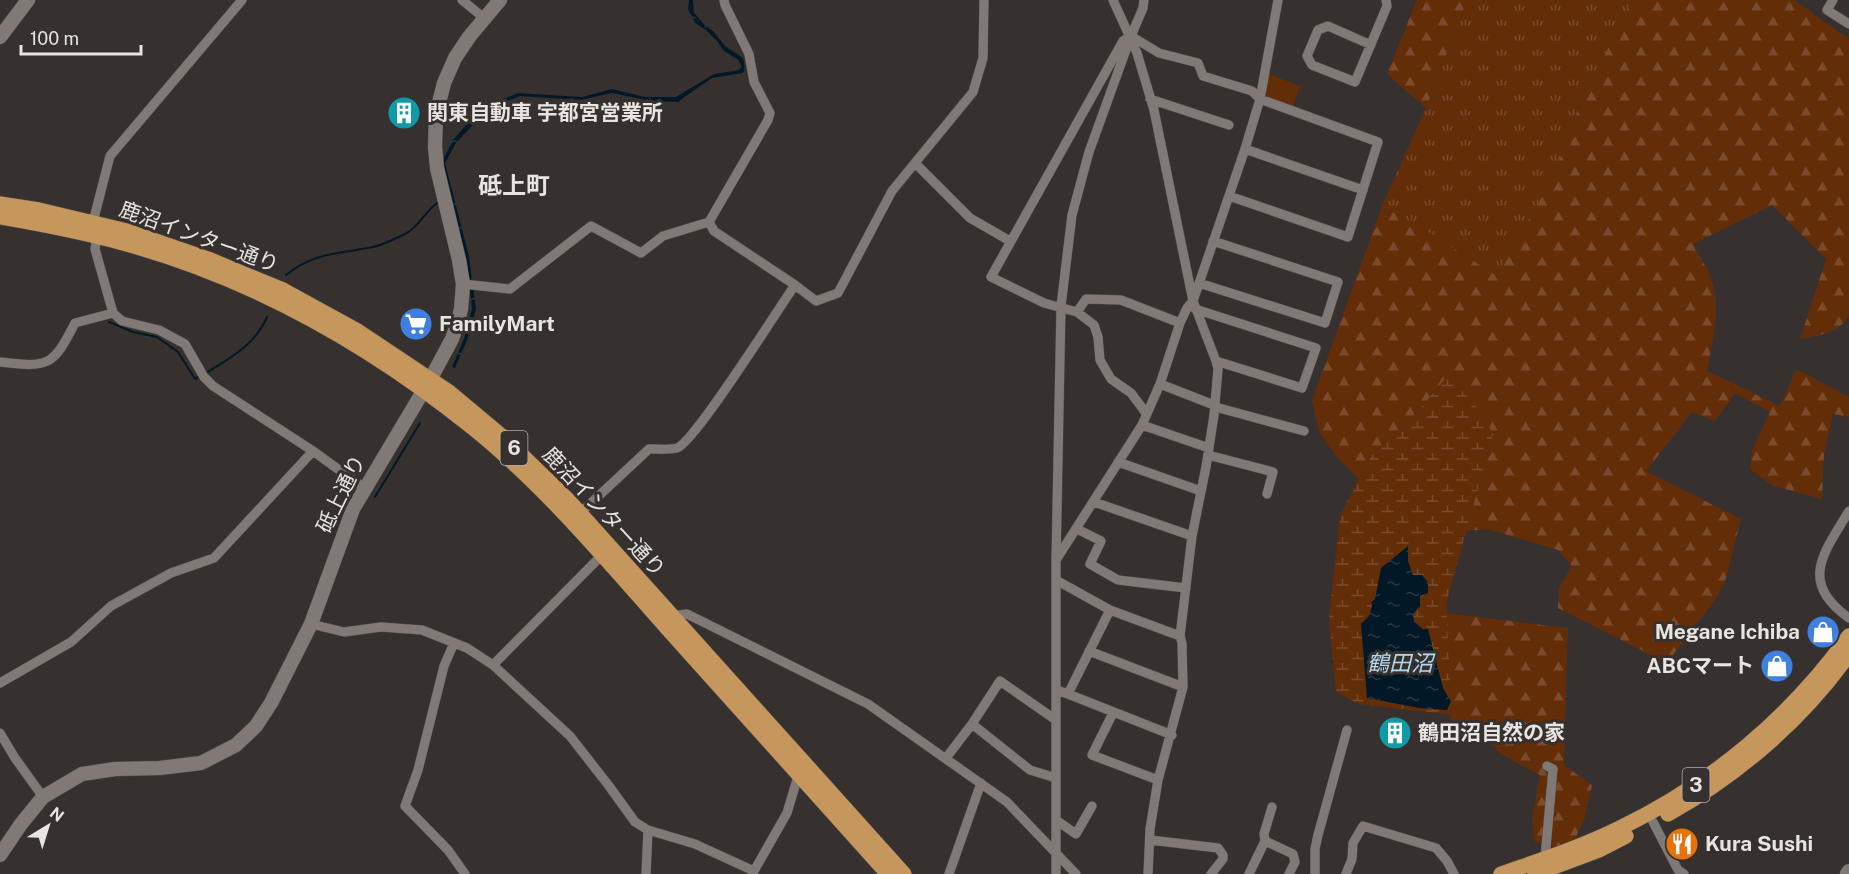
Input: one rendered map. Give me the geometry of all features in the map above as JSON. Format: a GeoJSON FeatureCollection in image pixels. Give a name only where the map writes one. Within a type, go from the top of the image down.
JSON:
{"type":"FeatureCollection","features":[{"type":"Feature","properties":{"kind":"main road","name":"鹿沼インター通り"},"geometry":{"type":"LineString","coordinates":[[0,204],[95,229]]}},
{"type":"Feature","properties":{"kind":"main road","name":"鹿沼インター通り"},"geometry":{"type":"LineString","coordinates":[[0,217],[127,231],[208,259],[283,290],[356,330],[504,438],[802,769],[904,874]]}},
{"type":"Feature","properties":{"kind":"main road","name":"鹿沼インター通り"},"geometry":{"type":"LineString","coordinates":[[575,517],[603,555],[667,619]]}},
{"type":"Feature","properties":{"kind":"main road","name":"3"},"geometry":{"type":"LineString","coordinates":[[1501,874],[1620,829],[1683,793],[1717,770],[1757,739],[1795,701],[1849,636]]}},
{"type":"Feature","properties":{"kind":"main road","name":"3"},"geometry":{"type":"LineString","coordinates":[[1535,874],[1599,850],[1689,802],[1716,784],[1763,747],[1801,710],[1838,670],[1849,654]]}},
{"type":"Feature","properties":{"kind":"main road","name":"鹿沼インター通り"},"geometry":{"type":"LineString","coordinates":[[802,769],[888,874]]}},
{"type":"Feature","properties":{"kind":"street"},"geometry":{"type":"LineString","coordinates":[[0,37],[28,0]]}},
{"type":"Feature","properties":{"kind":"street"},"geometry":{"type":"LineString","coordinates":[[242,0],[110,156],[95,229],[95,249],[113,312],[122,321],[159,330],[185,344],[204,377],[213,386],[313,451],[364,488]]}},
{"type":"Feature","properties":{"kind":"street"},"geometry":{"type":"LineString","coordinates":[[462,0],[484,18]]}},
{"type":"Feature","properties":{"kind":"street","name":"砥上通り"},"geometry":{"type":"LineString","coordinates":[[0,855],[43,797],[82,774],[115,769],[160,768],[201,763],[236,745],[256,726],[271,703],[311,624],[344,530],[364,488],[427,384],[458,325],[463,284],[437,168],[435,126],[438,104],[449,70],[461,48],[500,0]]}},
{"type":"Feature","properties":{"kind":"street"},"geometry":{"type":"LineString","coordinates":[[463,284],[510,289],[591,226],[641,252],[663,236],[709,222],[770,113],[754,82],[749,54],[724,5],[724,0]]}},
{"type":"Feature","properties":{"kind":"street"},"geometry":{"type":"LineString","coordinates":[[709,222],[714,231],[816,301],[838,293],[892,191],[973,92],[983,58],[984,0]]}},
{"type":"Feature","properties":{"kind":"street"},"geometry":{"type":"LineString","coordinates":[[1113,0],[1131,36],[1150,99],[1194,305],[1216,361],[1217,381],[1202,491],[1192,536],[1180,636],[1183,687],[1172,735],[1158,780],[1150,829],[1148,874]]}},
{"type":"Feature","properties":{"kind":"street"},"geometry":{"type":"LineString","coordinates":[[1194,305],[1199,283],[1260,99],[1278,0]]}},
{"type":"Feature","properties":{"kind":"street"},"geometry":{"type":"LineString","coordinates":[[1371,45],[1328,26],[1317,30],[1307,56],[1312,65],[1355,82],[1371,45],[1387,6],[1386,0]]}},
{"type":"Feature","properties":{"kind":"street"},"geometry":{"type":"LineString","coordinates":[[1833,0],[1827,10],[1849,24]]}},
{"type":"Feature","properties":{"kind":"street"},"geometry":{"type":"LineString","coordinates":[[1056,874],[1056,561],[1061,306],[1072,215],[1089,152],[1145,2]]}},
{"type":"Feature","properties":{"kind":"street"},"geometry":{"type":"LineString","coordinates":[[1131,36],[1159,53],[1198,63],[1203,76],[1252,90],[1260,99],[1378,142],[1348,237],[1229,196]]}},
{"type":"Feature","properties":{"kind":"street"},"geometry":{"type":"LineString","coordinates":[[1131,36],[1123,41],[991,278],[1044,303],[1077,312],[1094,325],[1098,337],[1100,360],[1111,379],[1131,393],[1146,413]]}},
{"type":"Feature","properties":{"kind":"street"},"geometry":{"type":"LineString","coordinates":[[1150,99],[1229,125]]}},
{"type":"Feature","properties":{"kind":"street"},"geometry":{"type":"LineString","coordinates":[[1245,149],[1363,190]]}},
{"type":"Feature","properties":{"kind":"street"},"geometry":{"type":"LineString","coordinates":[[915,163],[970,218],[1010,241]]}},
{"type":"Feature","properties":{"kind":"street"},"geometry":{"type":"LineString","coordinates":[[1199,283],[1325,323],[1338,282],[1213,241]]}},
{"type":"Feature","properties":{"kind":"street"},"geometry":{"type":"LineString","coordinates":[[575,517],[649,449],[677,448],[685,442],[709,412],[795,285]]}},
{"type":"Feature","properties":{"kind":"street"},"geometry":{"type":"LineString","coordinates":[[1077,312],[1086,299],[1121,300],[1180,323]]}},
{"type":"Feature","properties":{"kind":"street"},"geometry":{"type":"LineString","coordinates":[[1056,561],[1142,424],[1160,384],[1187,308],[1194,305],[1316,348],[1302,388],[1216,361]]}},
{"type":"Feature","properties":{"kind":"street"},"geometry":{"type":"LineString","coordinates":[[0,362],[44,364],[61,352],[75,323],[113,312]]}},
{"type":"Feature","properties":{"kind":"street"},"geometry":{"type":"LineString","coordinates":[[1160,384],[1219,408],[1304,431]]}},
{"type":"Feature","properties":{"kind":"street"},"geometry":{"type":"LineString","coordinates":[[1142,424],[1208,452],[1273,472],[1267,494]]}},
{"type":"Feature","properties":{"kind":"street"},"geometry":{"type":"LineString","coordinates":[[0,683],[71,642],[111,606],[171,573],[213,558],[313,451]]}},
{"type":"Feature","properties":{"kind":"street"},"geometry":{"type":"LineString","coordinates":[[1118,462],[1202,491]]}},
{"type":"Feature","properties":{"kind":"street"},"geometry":{"type":"LineString","coordinates":[[1094,502],[1192,536]]}},
{"type":"Feature","properties":{"kind":"street"},"geometry":{"type":"LineString","coordinates":[[1849,511],[1826,549],[1820,571],[1821,589],[1832,606],[1849,618]]}},
{"type":"Feature","properties":{"kind":"street"},"geometry":{"type":"LineString","coordinates":[[1077,529],[1101,541],[1090,564],[1118,580],[1186,588]]}},
{"type":"Feature","properties":{"kind":"street"},"geometry":{"type":"LineString","coordinates":[[494,664],[603,555]]}},
{"type":"Feature","properties":{"kind":"street"},"geometry":{"type":"LineString","coordinates":[[1056,580],[1110,610],[1180,636]]}},
{"type":"Feature","properties":{"kind":"street"},"geometry":{"type":"LineString","coordinates":[[1068,694],[1110,610]]}},
{"type":"Feature","properties":{"kind":"street"},"geometry":{"type":"LineString","coordinates":[[667,619],[687,614],[868,704],[1007,802],[1056,850],[1076,874]]}},
{"type":"Feature","properties":{"kind":"street"},"geometry":{"type":"LineString","coordinates":[[311,624],[344,632],[381,627],[422,630],[467,648],[494,664],[570,736],[635,822],[648,830],[695,844],[754,872],[787,813],[802,769]]}},
{"type":"Feature","properties":{"kind":"street"},"geometry":{"type":"LineString","coordinates":[[454,643],[444,666],[417,770],[405,806],[448,850],[465,874]]}},
{"type":"Feature","properties":{"kind":"street"},"geometry":{"type":"LineString","coordinates":[[1089,651],[1183,687]]}},
{"type":"Feature","properties":{"kind":"street"},"geometry":{"type":"LineString","coordinates":[[946,758],[1000,681],[1056,720]]}},
{"type":"Feature","properties":{"kind":"street"},"geometry":{"type":"LineString","coordinates":[[1057,690],[1172,735]]}},
{"type":"Feature","properties":{"kind":"street"},"geometry":{"type":"LineString","coordinates":[[1113,713],[1092,755],[1158,780]]}},
{"type":"Feature","properties":{"kind":"street"},"geometry":{"type":"LineString","coordinates":[[972,724],[1030,770],[1056,778]]}},
{"type":"Feature","properties":{"kind":"street"},"geometry":{"type":"LineString","coordinates":[[1315,874],[1315,849],[1320,824],[1347,730]]}},
{"type":"Feature","properties":{"kind":"street"},"geometry":{"type":"LineString","coordinates":[[0,733],[43,797]]}},
{"type":"Feature","properties":{"kind":"street"},"geometry":{"type":"LineString","coordinates":[[1545,858],[1553,769],[1547,766]]}},
{"type":"Feature","properties":{"kind":"street"},"geometry":{"type":"LineString","coordinates":[[949,874],[981,783]]}},
{"type":"Feature","properties":{"kind":"street"},"geometry":{"type":"LineString","coordinates":[[1056,820],[1076,834],[1092,806]]}},
{"type":"Feature","properties":{"kind":"street"},"geometry":{"type":"LineString","coordinates":[[1248,874],[1265,841],[1264,834],[1272,807]]}},
{"type":"Feature","properties":{"kind":"street"},"geometry":{"type":"LineString","coordinates":[[1653,822],[1678,870],[1684,874]]}},
{"type":"Feature","properties":{"kind":"street"},"geometry":{"type":"LineString","coordinates":[[1346,874],[1352,859],[1353,843],[1363,826],[1436,848],[1454,874]]}},
{"type":"Feature","properties":{"kind":"street"},"geometry":{"type":"LineString","coordinates":[[646,874],[648,830]]}},
{"type":"Feature","properties":{"kind":"street"},"geometry":{"type":"LineString","coordinates":[[1150,840],[1218,848],[1223,859],[1210,874]]}},
{"type":"Feature","properties":{"kind":"street"},"geometry":{"type":"LineString","coordinates":[[1265,841],[1293,854],[1295,862],[1288,874]]}},
{"type":"Feature","properties":{"kind":"green space"},"geometry":{"type":"Polygon","coordinates":[[[1417,0],[1467,0],[1426,108],[1387,74],[1417,0]]]}},
{"type":"Feature","properties":{"kind":"green space"},"geometry":{"type":"Polygon","coordinates":[[[1467,0],[1632,0],[1580,105],[1553,177],[1497,276],[1382,206],[1426,108],[1467,0]]]}},
{"type":"Feature","properties":{"kind":"green space"},"geometry":{"type":"Polygon","coordinates":[[[1632,0],[1794,0],[1849,38],[1849,315],[1845,321],[1828,333],[1800,339],[1826,259],[1772,205],[1693,244],[1709,273],[1715,297],[1715,322],[1707,371],[1780,406],[1796,369],[1849,397],[1849,417],[1833,414],[1824,455],[1822,499],[1773,486],[1750,469],[1752,451],[1770,412],[1735,393],[1715,421],[1692,412],[1646,471],[1741,519],[1725,582],[1715,600],[1667,663],[1558,608],[1559,588],[1572,566],[1558,550],[1488,529],[1466,531],[1493,434],[1448,376],[1420,409],[1371,456],[1359,479],[1336,456],[1320,433],[1312,401],[1382,206],[1430,233],[1497,276],[1553,177],[1580,105],[1632,0]]]}},
{"type":"Feature","properties":{"kind":"green space"},"geometry":{"type":"Polygon","coordinates":[[[1269,74],[1300,86],[1293,106],[1268,98],[1265,93],[1269,74]]]}},
{"type":"Feature","properties":{"kind":"green space"},"geometry":{"type":"Polygon","coordinates":[[[1448,375],[1479,410],[1493,434],[1446,604],[1452,715],[1359,704],[1336,692],[1329,619],[1340,516],[1371,456],[1420,409],[1448,375]]]}},
{"type":"Feature","properties":{"kind":"green space"},"geometry":{"type":"Polygon","coordinates":[[[1445,613],[1568,628],[1564,765],[1592,785],[1585,817],[1575,839],[1559,848],[1535,842],[1532,819],[1540,775],[1499,753],[1495,746],[1451,726],[1445,613]]]}},
{"type":"Feature","properties":{"kind":"water"},"geometry":{"type":"Polygon","coordinates":[[[689,0],[693,0],[694,16],[698,22],[714,32],[725,46],[743,58],[745,69],[743,73],[712,78],[680,100],[646,100],[612,93],[581,100],[520,96],[488,109],[456,143],[445,163],[469,256],[476,309],[467,340],[455,368],[452,367],[464,339],[472,309],[467,261],[442,162],[453,140],[472,118],[489,105],[518,93],[582,97],[612,89],[645,97],[676,97],[714,74],[739,70],[742,66],[740,60],[724,51],[712,34],[695,23],[688,9],[689,0]]]}},
{"type":"Feature","properties":{"kind":"water","name":"鶴田沼"},"geometry":{"type":"Polygon","coordinates":[[[1408,546],[1408,561],[1413,575],[1422,575],[1428,582],[1428,593],[1420,596],[1420,606],[1413,614],[1414,622],[1423,629],[1428,629],[1443,688],[1451,701],[1447,710],[1419,708],[1367,698],[1361,624],[1369,616],[1381,568],[1408,546]]]}},
{"type":"Feature","properties":{"kind":"waterway"},"geometry":{"type":"LineString","coordinates":[[693,13],[703,25]]}},
{"type":"Feature","properties":{"kind":"waterway"},"geometry":{"type":"LineString","coordinates":[[707,29],[715,38]]}},
{"type":"Feature","properties":{"kind":"waterway"},"geometry":{"type":"LineString","coordinates":[[732,55],[739,59],[742,65]]}},
{"type":"Feature","properties":{"kind":"waterway"},"geometry":{"type":"LineString","coordinates":[[649,100],[678,101],[682,98]]}},
{"type":"Feature","properties":{"kind":"waterway"},"geometry":{"type":"LineString","coordinates":[[486,107],[500,101]]}},
{"type":"Feature","properties":{"kind":"waterway"},"geometry":{"type":"LineString","coordinates":[[286,275],[296,267],[317,258],[377,246],[403,235],[409,232],[440,201]]}},
{"type":"Feature","properties":{"kind":"waterway"},"geometry":{"type":"LineString","coordinates":[[206,373],[249,343],[267,317]]}},
{"type":"Feature","properties":{"kind":"waterway"},"geometry":{"type":"LineString","coordinates":[[109,322],[133,332],[157,337],[178,352],[195,379],[201,375]]}},
{"type":"Feature","properties":{"kind":"waterway"},"geometry":{"type":"LineString","coordinates":[[375,497],[420,423]]}},
{"type":"Feature","properties":{"kind":"place","name":"関東自動車 宇都宮営業所"},"geometry":{"type":"Point","coordinates":[404,113]}},
{"type":"Feature","properties":{"kind":"place","name":"FamilyMart"},"geometry":{"type":"Point","coordinates":[416,324]}},
{"type":"Feature","properties":{"kind":"place","name":"Megane Ichiba"},"geometry":{"type":"Point","coordinates":[1823,632]}},
{"type":"Feature","properties":{"kind":"place","name":"ABCマート"},"geometry":{"type":"Point","coordinates":[1777,666]}},
{"type":"Feature","properties":{"kind":"place","name":"鶴田沼自然の家"},"geometry":{"type":"Point","coordinates":[1395,733]}},
{"type":"Feature","properties":{"kind":"place","name":"Kura Sushi"},"geometry":{"type":"Point","coordinates":[1682,844]}},
{"type":"Feature","properties":{"kind":"district","name":"砥上町"},"geometry":{"type":"Point","coordinates":[514,186]}}]}
